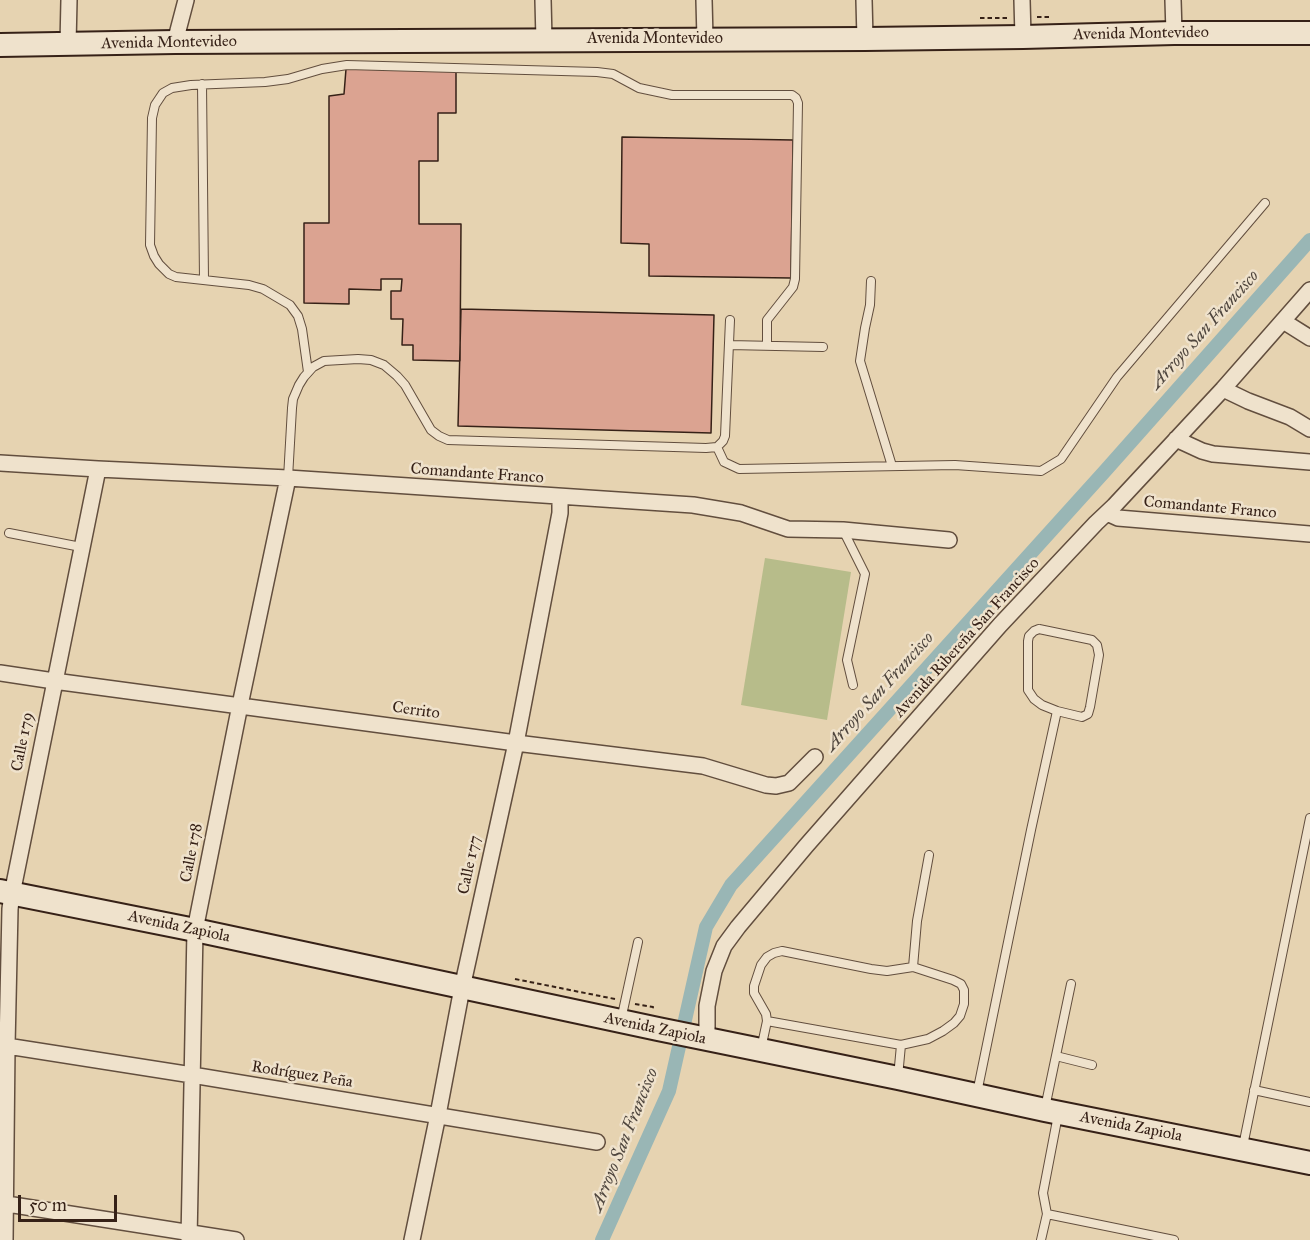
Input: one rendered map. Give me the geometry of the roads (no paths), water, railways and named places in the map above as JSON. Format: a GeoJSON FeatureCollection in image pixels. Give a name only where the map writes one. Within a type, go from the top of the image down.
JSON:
{"type":"FeatureCollection","features":[{"type":"Feature","properties":{"kind":"street"},"geometry":{"type":"LineString","coordinates":[[68,44],[69,0]]}},
{"type":"Feature","properties":{"kind":"street"},"geometry":{"type":"LineString","coordinates":[[176,42],[186,0]]}},
{"type":"Feature","properties":{"kind":"street"},"geometry":{"type":"LineString","coordinates":[[543,0],[544,40]]}},
{"type":"Feature","properties":{"kind":"street"},"geometry":{"type":"LineString","coordinates":[[704,0],[705,39]]}},
{"type":"Feature","properties":{"kind":"street"},"geometry":{"type":"LineString","coordinates":[[864,0],[865,39]]}},
{"type":"Feature","properties":{"kind":"street"},"geometry":{"type":"LineString","coordinates":[[1022,0],[1023,37]]}},
{"type":"Feature","properties":{"kind":"street"},"geometry":{"type":"LineString","coordinates":[[1173,0],[1174,33]]}},
{"type":"Feature","properties":{"kind":"street","name":"Avenida Montevideo"},"geometry":{"type":"LineString","coordinates":[[0,45],[865,39],[1174,33],[1310,33]]}},
{"type":"Feature","properties":{"kind":"street","name":"Avenida Ribereña San Francisco"},"geometry":{"type":"LineString","coordinates":[[699,1038],[707,1028],[707,1006],[714,971],[724,946],[738,927],[1000,625],[1223,389],[1310,290]]}},
{"type":"Feature","properties":{"kind":"street"},"geometry":{"type":"LineString","coordinates":[[1283,321],[1310,338]]}},
{"type":"Feature","properties":{"kind":"street"},"geometry":{"type":"LineString","coordinates":[[1223,389],[1290,417],[1310,429]]}},
{"type":"Feature","properties":{"kind":"street"},"geometry":{"type":"LineString","coordinates":[[1176,439],[1213,454],[1310,462]]}},
{"type":"Feature","properties":{"kind":"street","name":"Comandante Franco"},"geometry":{"type":"LineString","coordinates":[[0,463],[288,478],[693,505],[741,513],[788,529],[843,530],[949,540]]}},
{"type":"Feature","properties":{"kind":"street","name":"Calle 179"},"geometry":{"type":"LineString","coordinates":[[5,1240],[3,1045],[10,909],[6,892],[54,681],[98,469]]}},
{"type":"Feature","properties":{"kind":"street","name":"Calle 178"},"geometry":{"type":"LineString","coordinates":[[189,1236],[195,930],[288,478]]}},
{"type":"Feature","properties":{"kind":"street","name":"Calle 177"},"geometry":{"type":"LineString","coordinates":[[412,1240],[462,988],[516,743],[560,513],[560,497]]}},
{"type":"Feature","properties":{"kind":"street","name":"Comandante Franco"},"geometry":{"type":"LineString","coordinates":[[1107,513],[1118,518],[1310,534]]}},
{"type":"Feature","properties":{"kind":"street","name":"Cerrito"},"geometry":{"type":"LineString","coordinates":[[0,673],[703,766],[766,785],[776,786],[789,783],[815,757]]}},
{"type":"Feature","properties":{"kind":"street","name":"Avenida Zapiola"},"geometry":{"type":"LineString","coordinates":[[6,892],[195,930],[760,1051],[1310,1163]]}},
{"type":"Feature","properties":{"kind":"street","name":"Rodríguez Peña"},"geometry":{"type":"LineString","coordinates":[[3,1045],[597,1142]]}},
{"type":"Feature","properties":{"kind":"street"},"geometry":{"type":"LineString","coordinates":[[3,1203],[189,1236],[236,1240]]}},
{"type":"Feature","properties":{"kind":"lane"},"geometry":{"type":"LineString","coordinates":[[308,372],[302,329],[298,316],[290,305],[263,289],[249,285],[176,277],[169,274],[154,256],[150,245],[152,118],[155,105],[163,93],[172,88],[288,79],[347,64],[597,72],[613,75],[639,88],[672,95],[792,95],[798,103],[795,279],[793,287],[767,320],[767,346]]}},
{"type":"Feature","properties":{"kind":"lane"},"geometry":{"type":"LineString","coordinates":[[202,84],[204,280]]}},
{"type":"Feature","properties":{"kind":"lane"},"geometry":{"type":"LineString","coordinates":[[717,447],[723,462],[739,469],[955,465],[1041,471],[1061,459],[1117,377],[1265,203]]}},
{"type":"Feature","properties":{"kind":"lane"},"geometry":{"type":"LineString","coordinates":[[871,281],[870,305],[860,361],[891,466]]}},
{"type":"Feature","properties":{"kind":"lane"},"geometry":{"type":"LineString","coordinates":[[288,478],[292,408],[299,385],[313,367],[324,361],[357,359],[372,360],[384,365],[405,386],[431,430],[448,440],[717,447],[725,436],[730,320]]}},
{"type":"Feature","properties":{"kind":"lane"},"geometry":{"type":"LineString","coordinates":[[729,345],[823,347]]}},
{"type":"Feature","properties":{"kind":"lane"},"geometry":{"type":"LineString","coordinates":[[843,530],[865,574],[847,660],[853,685]]}},
{"type":"Feature","properties":{"kind":"lane"},"geometry":{"type":"LineString","coordinates":[[9,532],[81,547]]}},
{"type":"Feature","properties":{"kind":"lane"},"geometry":{"type":"LineString","coordinates":[[1039,629],[1092,640],[1099,649],[1088,714],[1082,717],[1057,711],[1042,705],[1028,690],[1028,641],[1029,636],[1039,629]]}},
{"type":"Feature","properties":{"kind":"lane"},"geometry":{"type":"LineString","coordinates":[[976,1095],[1057,711]]}},
{"type":"Feature","properties":{"kind":"lane"},"geometry":{"type":"LineString","coordinates":[[1242,1149],[1310,818]]}},
{"type":"Feature","properties":{"kind":"lane"},"geometry":{"type":"LineString","coordinates":[[913,967],[917,921],[928,855]]}},
{"type":"Feature","properties":{"kind":"lane"},"geometry":{"type":"LineString","coordinates":[[620,1021],[638,942]]}},
{"type":"Feature","properties":{"kind":"lane"},"geometry":{"type":"LineString","coordinates":[[760,1051],[767,1021],[766,1014],[754,993],[754,986],[761,965],[767,957],[774,953],[782,951],[879,970],[913,967],[953,980],[961,984],[964,990],[964,1004],[960,1016],[954,1023],[928,1039],[901,1045],[767,1021]]}},
{"type":"Feature","properties":{"kind":"lane"},"geometry":{"type":"LineString","coordinates":[[1041,1240],[1047,1214],[1043,1193],[1056,1056],[1071,984]]}},
{"type":"Feature","properties":{"kind":"lane"},"geometry":{"type":"LineString","coordinates":[[898,1078],[901,1045]]}},
{"type":"Feature","properties":{"kind":"lane"},"geometry":{"type":"LineString","coordinates":[[1056,1056],[1092,1065]]}},
{"type":"Feature","properties":{"kind":"lane"},"geometry":{"type":"LineString","coordinates":[[1254,1090],[1310,1102]]}},
{"type":"Feature","properties":{"kind":"lane"},"geometry":{"type":"LineString","coordinates":[[1047,1214],[1174,1240]]}},
{"type":"Feature","properties":{"kind":"waterway","name":"Arroyo San Francisco"},"geometry":{"type":"LineString","coordinates":[[602,1240],[669,1091],[706,927],[731,885],[1310,240]]}}]}
